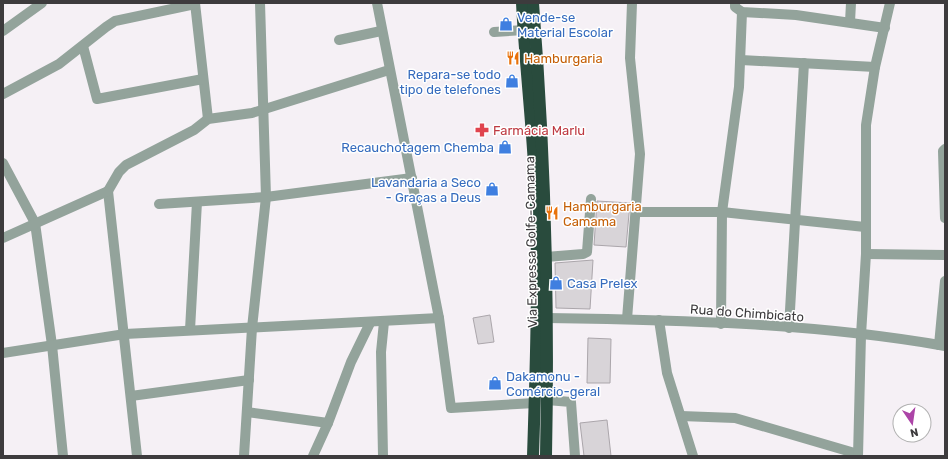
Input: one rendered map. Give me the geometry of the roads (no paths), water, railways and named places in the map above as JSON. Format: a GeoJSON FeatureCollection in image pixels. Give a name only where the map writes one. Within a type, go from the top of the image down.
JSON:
{"type":"FeatureCollection","features":[{"type":"Feature","properties":{"kind":"highway","name":"Via Expressa Golfe-Camama"},"geometry":{"type":"LineString","coordinates":[[522,3],[534,181],[541,401],[546,456]]}},
{"type":"Feature","properties":{"kind":"highway","name":"Via Expressa Golfe-Camama"},"geometry":{"type":"LineString","coordinates":[[532,3],[544,160],[547,318],[541,401],[533,456]]}},
{"type":"Feature","properties":{"kind":"street"},"geometry":{"type":"LineString","coordinates":[[3,31],[42,3]]}},
{"type":"Feature","properties":{"kind":"street"},"geometry":{"type":"LineString","coordinates":[[3,94],[60,64],[115,21],[195,3],[208,119]]}},
{"type":"Feature","properties":{"kind":"street"},"geometry":{"type":"LineString","coordinates":[[241,456],[244,456],[252,328],[266,197],[260,3]]}},
{"type":"Feature","properties":{"kind":"street"},"geometry":{"type":"LineString","coordinates":[[377,3],[381,31],[412,178],[439,318],[451,408],[541,401],[571,402],[575,456]]}},
{"type":"Feature","properties":{"kind":"street"},"geometry":{"type":"LineString","coordinates":[[627,319],[637,212],[640,154],[630,58],[632,3]]}},
{"type":"Feature","properties":{"kind":"street"},"geometry":{"type":"LineString","coordinates":[[735,3],[735,7],[742,12],[796,15],[885,28]]}},
{"type":"Feature","properties":{"kind":"street"},"geometry":{"type":"LineString","coordinates":[[850,22],[851,3]]}},
{"type":"Feature","properties":{"kind":"street"},"geometry":{"type":"LineString","coordinates":[[681,416],[735,418],[858,455],[861,335],[866,254],[865,132],[875,67],[890,3]]}},
{"type":"Feature","properties":{"kind":"street"},"geometry":{"type":"LineString","coordinates":[[721,324],[722,212],[741,60],[742,12]]}},
{"type":"Feature","properties":{"kind":"street"},"geometry":{"type":"LineString","coordinates":[[494,32],[524,30]]}},
{"type":"Feature","properties":{"kind":"street"},"geometry":{"type":"LineString","coordinates":[[339,40],[381,31]]}},
{"type":"Feature","properties":{"kind":"street"},"geometry":{"type":"LineString","coordinates":[[83,46],[97,99],[203,79]]}},
{"type":"Feature","properties":{"kind":"street"},"geometry":{"type":"LineString","coordinates":[[741,60],[875,67]]}},
{"type":"Feature","properties":{"kind":"street"},"geometry":{"type":"LineString","coordinates":[[789,328],[804,63]]}},
{"type":"Feature","properties":{"kind":"street"},"geometry":{"type":"LineString","coordinates":[[137,456],[108,191],[118,172],[126,165],[194,130],[208,119],[252,113],[263,108],[389,70]]}},
{"type":"Feature","properties":{"kind":"street"},"geometry":{"type":"LineString","coordinates":[[945,149],[943,151],[945,218]]}},
{"type":"Feature","properties":{"kind":"street"},"geometry":{"type":"LineString","coordinates":[[3,163],[35,223],[52,345],[63,456]]}},
{"type":"Feature","properties":{"kind":"street"},"geometry":{"type":"LineString","coordinates":[[159,204],[266,197],[412,178]]}},
{"type":"Feature","properties":{"kind":"street"},"geometry":{"type":"LineString","coordinates":[[3,238],[108,191]]}},
{"type":"Feature","properties":{"kind":"street"},"geometry":{"type":"LineString","coordinates":[[546,257],[583,254],[587,252],[591,199]]}},
{"type":"Feature","properties":{"kind":"street"},"geometry":{"type":"LineString","coordinates":[[190,330],[197,202]]}},
{"type":"Feature","properties":{"kind":"street"},"geometry":{"type":"LineString","coordinates":[[637,212],[722,212],[865,227]]}},
{"type":"Feature","properties":{"kind":"street"},"geometry":{"type":"LineString","coordinates":[[866,254],[945,255]]}},
{"type":"Feature","properties":{"kind":"street"},"geometry":{"type":"LineString","coordinates":[[942,346],[945,281]]}},
{"type":"Feature","properties":{"kind":"street"},"geometry":{"type":"LineString","coordinates":[[3,353],[124,334],[370,323],[439,318]]}},
{"type":"Feature","properties":{"kind":"street","name":"Rua do Chimbicato"},"geometry":{"type":"LineString","coordinates":[[547,318],[659,320],[789,328],[861,335],[942,346]]}},
{"type":"Feature","properties":{"kind":"street"},"geometry":{"type":"LineString","coordinates":[[659,320],[666,373],[693,456]]}},
{"type":"Feature","properties":{"kind":"street"},"geometry":{"type":"LineString","coordinates":[[383,456],[381,352],[384,322]]}},
{"type":"Feature","properties":{"kind":"street"},"geometry":{"type":"LineString","coordinates":[[313,456],[328,424],[351,362],[370,323]]}},
{"type":"Feature","properties":{"kind":"street"},"geometry":{"type":"LineString","coordinates":[[131,396],[249,380]]}},
{"type":"Feature","properties":{"kind":"street"},"geometry":{"type":"LineString","coordinates":[[247,412],[328,424]]}},
{"type":"Feature","properties":{"kind":"place","name":"Vende-se Material Escolar"},"geometry":{"type":"Point","coordinates":[506,24]}},
{"type":"Feature","properties":{"kind":"place","name":"Hamburgaria"},"geometry":{"type":"Point","coordinates":[513,58]}},
{"type":"Feature","properties":{"kind":"place","name":"Repara-se todo tipo de telefones"},"geometry":{"type":"Point","coordinates":[512,81]}},
{"type":"Feature","properties":{"kind":"place","name":"Farmácia Marlu"},"geometry":{"type":"Point","coordinates":[482,130]}},
{"type":"Feature","properties":{"kind":"place","name":"Recauchotagem Chemba"},"geometry":{"type":"Point","coordinates":[505,147]}},
{"type":"Feature","properties":{"kind":"place","name":"Lavandaria a Seco - Graças a Deus"},"geometry":{"type":"Point","coordinates":[492,189]}},
{"type":"Feature","properties":{"kind":"place","name":"Hamburgaria Camama"},"geometry":{"type":"Point","coordinates":[552,213]}},
{"type":"Feature","properties":{"kind":"place","name":"Casa Prelex"},"geometry":{"type":"Point","coordinates":[556,283]}},
{"type":"Feature","properties":{"kind":"place","name":"Dakamonu - Comércio-geral"},"geometry":{"type":"Point","coordinates":[495,383]}}]}
